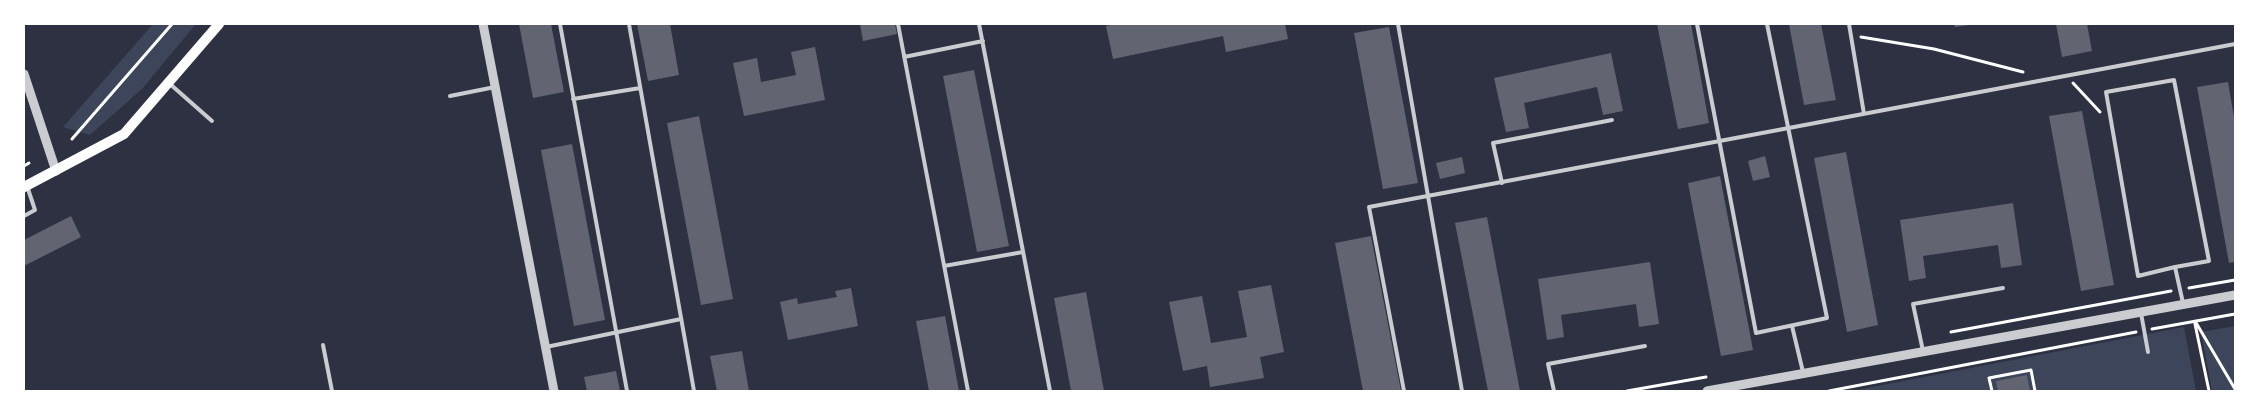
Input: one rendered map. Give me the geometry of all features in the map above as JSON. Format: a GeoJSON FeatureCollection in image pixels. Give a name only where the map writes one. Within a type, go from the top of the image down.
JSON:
{"type":"FeatureCollection","features":[{"type":"Feature","properties":{"kind":"main road"},"geometry":{"type":"LineString","coordinates":[[25,186],[124,134],[219,24]]}},
{"type":"Feature","properties":{"kind":"street"},"geometry":{"type":"LineString","coordinates":[[483,24],[554,391]]}},
{"type":"Feature","properties":{"kind":"street"},"geometry":{"type":"LineString","coordinates":[[24,74],[56,171]]}},
{"type":"Feature","properties":{"kind":"street"},"geometry":{"type":"LineString","coordinates":[[1707,391],[2235,295]]}},
{"type":"Feature","properties":{"kind":"lane"},"geometry":{"type":"LineString","coordinates":[[560,24],[627,391]]}},
{"type":"Feature","properties":{"kind":"lane"},"geometry":{"type":"LineString","coordinates":[[629,24],[694,391]]}},
{"type":"Feature","properties":{"kind":"lane"},"geometry":{"type":"LineString","coordinates":[[898,24],[968,391]]}},
{"type":"Feature","properties":{"kind":"lane"},"geometry":{"type":"LineString","coordinates":[[979,24],[1050,391]]}},
{"type":"Feature","properties":{"kind":"lane"},"geometry":{"type":"LineString","coordinates":[[1398,24],[1462,391]]}},
{"type":"Feature","properties":{"kind":"lane"},"geometry":{"type":"LineString","coordinates":[[1697,24],[1756,333],[1827,318],[1767,24]]}},
{"type":"Feature","properties":{"kind":"lane"},"geometry":{"type":"LineString","coordinates":[[1849,24],[1864,114]]}},
{"type":"Feature","properties":{"kind":"lane"},"geometry":{"type":"LineString","coordinates":[[904,57],[982,41]]}},
{"type":"Feature","properties":{"kind":"lane"},"geometry":{"type":"LineString","coordinates":[[1404,391],[1369,207],[2235,44]]}},
{"type":"Feature","properties":{"kind":"lane"},"geometry":{"type":"LineString","coordinates":[[2174,80],[2209,261],[2175,267],[2138,276],[2106,92],[2174,80]]}},
{"type":"Feature","properties":{"kind":"lane"},"geometry":{"type":"LineString","coordinates":[[168,82],[212,121]]}},
{"type":"Feature","properties":{"kind":"lane"},"geometry":{"type":"LineString","coordinates":[[450,96],[495,87]]}},
{"type":"Feature","properties":{"kind":"lane"},"geometry":{"type":"LineString","coordinates":[[573,99],[640,88]]}},
{"type":"Feature","properties":{"kind":"lane"},"geometry":{"type":"LineString","coordinates":[[1502,183],[1493,143],[1612,120]]}},
{"type":"Feature","properties":{"kind":"lane"},"geometry":{"type":"LineString","coordinates":[[24,216],[35,210],[25,186]]}},
{"type":"Feature","properties":{"kind":"lane"},"geometry":{"type":"LineString","coordinates":[[944,266],[1023,252]]}},
{"type":"Feature","properties":{"kind":"lane"},"geometry":{"type":"LineString","coordinates":[[2175,267],[2183,304]]}},
{"type":"Feature","properties":{"kind":"lane"},"geometry":{"type":"LineString","coordinates":[[1923,351],[1914,304],[2003,288]]}},
{"type":"Feature","properties":{"kind":"lane"},"geometry":{"type":"LineString","coordinates":[[2140,311],[2148,352]]}},
{"type":"Feature","properties":{"kind":"lane"},"geometry":{"type":"LineString","coordinates":[[545,347],[681,319]]}},
{"type":"Feature","properties":{"kind":"lane"},"geometry":{"type":"LineString","coordinates":[[1792,326],[1803,373]]}},
{"type":"Feature","properties":{"kind":"lane"},"geometry":{"type":"LineString","coordinates":[[323,345],[332,391]]}},
{"type":"Feature","properties":{"kind":"lane"},"geometry":{"type":"LineString","coordinates":[[1554,391],[1548,364],[1645,346]]}},
{"type":"Feature","properties":{"kind":"path"},"geometry":{"type":"LineString","coordinates":[[72,139],[172,24]]}},
{"type":"Feature","properties":{"kind":"path"},"geometry":{"type":"LineString","coordinates":[[1851,36],[1934,49],[2017,72],[2027,72]]}},
{"type":"Feature","properties":{"kind":"path"},"geometry":{"type":"LineString","coordinates":[[2066,75],[2112,125]]}},
{"type":"Feature","properties":{"kind":"path"},"geometry":{"type":"LineString","coordinates":[[24,166],[29,164]]}},
{"type":"Feature","properties":{"kind":"path"},"geometry":{"type":"LineString","coordinates":[[1830,391],[2235,314]]}},
{"type":"Feature","properties":{"kind":"path"},"geometry":{"type":"LineString","coordinates":[[2195,321],[2235,389]]}},
{"type":"Feature","properties":{"kind":"path"},"geometry":{"type":"LineString","coordinates":[[2195,321],[2208,391]]}},
{"type":"Feature","properties":{"kind":"path"},"geometry":{"type":"LineString","coordinates":[[1992,391],[1989,378],[2031,370],[2035,391]]}},
{"type":"Feature","properties":{"kind":"shaded area"},"geometry":{"type":"Polygon","coordinates":[[[153,24],[196,24],[142,89],[90,135],[63,127],[153,24]]]}},
{"type":"Feature","properties":{"kind":"shaded area"},"geometry":{"type":"Polygon","coordinates":[[[2235,326],[2235,391],[2212,391],[2201,332],[2235,326]]]}},
{"type":"Feature","properties":{"kind":"shaded area"},"geometry":{"type":"Polygon","coordinates":[[[2184,327],[2196,391],[1851,391],[2184,327]]]}},
{"type":"Feature","properties":{"kind":"building"},"geometry":{"type":"Polygon","coordinates":[[[519,24],[551,24],[564,92],[533,98],[519,24]]]}},
{"type":"Feature","properties":{"kind":"building"},"geometry":{"type":"Polygon","coordinates":[[[637,24],[670,24],[679,75],[648,81],[637,24]]]}},
{"type":"Feature","properties":{"kind":"building"},"geometry":{"type":"Polygon","coordinates":[[[860,24],[895,24],[897,34],[863,41],[860,24]]]}},
{"type":"Feature","properties":{"kind":"building"},"geometry":{"type":"Polygon","coordinates":[[[1116,24],[1285,24],[1288,39],[1226,52],[1223,36],[1113,59],[1106,26],[1116,24]]]}},
{"type":"Feature","properties":{"kind":"building"},"geometry":{"type":"Polygon","coordinates":[[[1657,24],[1691,24],[1709,123],[1678,129],[1657,24]]]}},
{"type":"Feature","properties":{"kind":"building"},"geometry":{"type":"Polygon","coordinates":[[[1789,24],[1821,24],[1836,100],[1804,105],[1789,24]]]}},
{"type":"Feature","properties":{"kind":"building"},"geometry":{"type":"Polygon","coordinates":[[[1954,24],[1969,24],[1969,25],[1955,27],[1954,24]]]}},
{"type":"Feature","properties":{"kind":"building"},"geometry":{"type":"Polygon","coordinates":[[[2056,24],[2087,24],[2092,51],[2062,57],[2056,24]]]}},
{"type":"Feature","properties":{"kind":"building"},"geometry":{"type":"Polygon","coordinates":[[[1389,27],[1418,183],[1383,189],[1354,33],[1389,27]]]}},
{"type":"Feature","properties":{"kind":"building"},"geometry":{"type":"Polygon","coordinates":[[[815,47],[825,100],[744,116],[733,63],[757,58],[761,82],[796,75],[791,52],[815,47]]]}},
{"type":"Feature","properties":{"kind":"building"},"geometry":{"type":"Polygon","coordinates":[[[1611,53],[1623,111],[1603,115],[1597,87],[1524,103],[1529,128],[1506,132],[1494,78],[1611,53]]]}},
{"type":"Feature","properties":{"kind":"building"},"geometry":{"type":"Polygon","coordinates":[[[974,70],[1009,246],[977,252],[943,76],[974,70]]]}},
{"type":"Feature","properties":{"kind":"building"},"geometry":{"type":"Polygon","coordinates":[[[2228,82],[2235,123],[2235,262],[2229,263],[2197,87],[2228,82]]]}},
{"type":"Feature","properties":{"kind":"building"},"geometry":{"type":"Polygon","coordinates":[[[2082,111],[2114,285],[2081,291],[2049,116],[2082,111]]]}},
{"type":"Feature","properties":{"kind":"building"},"geometry":{"type":"Polygon","coordinates":[[[699,116],[733,299],[701,305],[667,123],[699,116]]]}},
{"type":"Feature","properties":{"kind":"building"},"geometry":{"type":"Polygon","coordinates":[[[572,144],[605,320],[574,326],[541,150],[572,144]]]}},
{"type":"Feature","properties":{"kind":"building"},"geometry":{"type":"Polygon","coordinates":[[[1846,152],[1878,325],[1847,332],[1814,158],[1846,152]]]}},
{"type":"Feature","properties":{"kind":"building"},"geometry":{"type":"Polygon","coordinates":[[[1765,156],[1770,177],[1753,181],[1748,161],[1765,156]]]}},
{"type":"Feature","properties":{"kind":"building"},"geometry":{"type":"Polygon","coordinates":[[[1462,157],[1465,173],[1440,179],[1436,163],[1462,157]]]}},
{"type":"Feature","properties":{"kind":"building"},"geometry":{"type":"Polygon","coordinates":[[[1720,176],[1753,350],[1721,356],[1688,183],[1720,176]]]}},
{"type":"Feature","properties":{"kind":"building"},"geometry":{"type":"Polygon","coordinates":[[[2013,203],[2022,265],[2001,268],[1998,245],[1923,256],[1926,278],[1909,281],[1900,220],[2013,203]]]}},
{"type":"Feature","properties":{"kind":"building"},"geometry":{"type":"Polygon","coordinates":[[[71,216],[81,237],[24,266],[24,240],[71,216]]]}},
{"type":"Feature","properties":{"kind":"building"},"geometry":{"type":"Polygon","coordinates":[[[1487,217],[1520,391],[1488,391],[1455,223],[1487,217]]]}},
{"type":"Feature","properties":{"kind":"building"},"geometry":{"type":"Polygon","coordinates":[[[1371,236],[1401,391],[1363,391],[1335,243],[1371,236]]]}},
{"type":"Feature","properties":{"kind":"building"},"geometry":{"type":"Polygon","coordinates":[[[1650,262],[1659,324],[1639,327],[1636,304],[1561,315],[1564,337],[1547,340],[1538,279],[1650,262]]]}},
{"type":"Feature","properties":{"kind":"building"},"geometry":{"type":"Polygon","coordinates":[[[1271,285],[1284,352],[1260,357],[1264,378],[1210,387],[1207,366],[1183,371],[1169,302],[1202,296],[1211,343],[1247,337],[1238,291],[1271,285]]]}},
{"type":"Feature","properties":{"kind":"building"},"geometry":{"type":"Polygon","coordinates":[[[851,288],[858,326],[788,340],[780,302],[797,298],[798,304],[837,297],[835,291],[851,288]]]}},
{"type":"Feature","properties":{"kind":"building"},"geometry":{"type":"Polygon","coordinates":[[[1086,292],[1104,391],[1071,391],[1054,298],[1086,292]]]}},
{"type":"Feature","properties":{"kind":"building"},"geometry":{"type":"Polygon","coordinates":[[[945,316],[959,391],[929,391],[916,321],[945,316]]]}},
{"type":"Feature","properties":{"kind":"building"},"geometry":{"type":"Polygon","coordinates":[[[742,351],[749,391],[717,391],[710,356],[742,351]]]}},
{"type":"Feature","properties":{"kind":"building"},"geometry":{"type":"Polygon","coordinates":[[[616,371],[620,391],[587,391],[584,377],[616,371]]]}},
{"type":"Feature","properties":{"kind":"building"},"geometry":{"type":"Polygon","coordinates":[[[2027,375],[2030,391],[1998,391],[1996,381],[2027,375]]]}}]}
